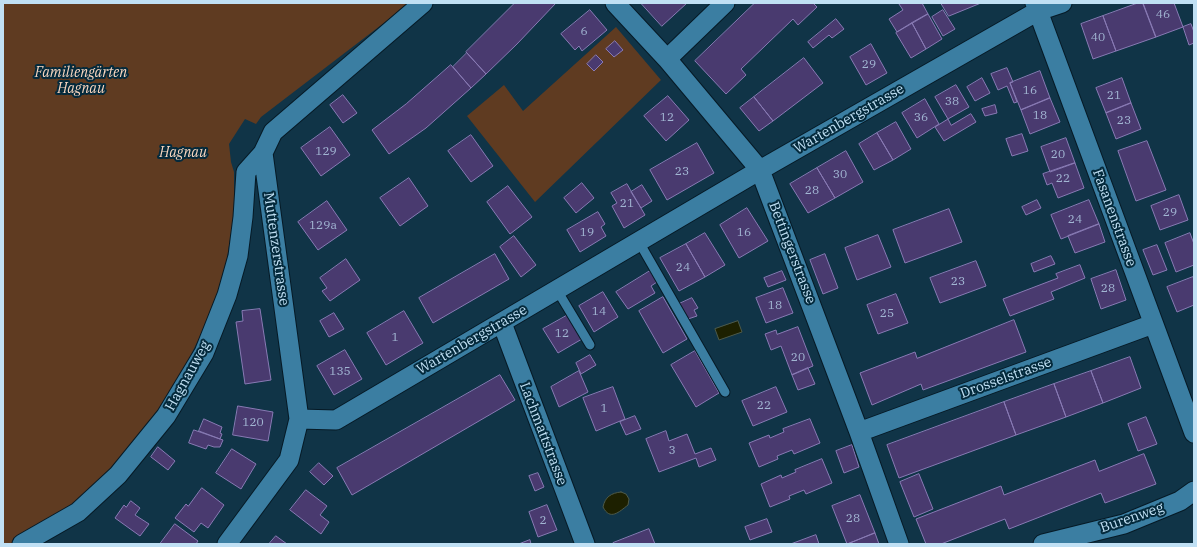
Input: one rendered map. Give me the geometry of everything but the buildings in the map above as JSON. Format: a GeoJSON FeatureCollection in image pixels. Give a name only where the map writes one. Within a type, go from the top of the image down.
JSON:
{"type":"FeatureCollection","features":[{"type":"Feature","properties":{"kind":"street"},"geometry":{"type":"LineString","coordinates":[[263,153],[273,132],[423,3]]}},
{"type":"Feature","properties":{"kind":"street","name":"Bettingerstrasse"},"geometry":{"type":"LineString","coordinates":[[615,3],[666,59],[760,170],[859,432],[899,544]]}},
{"type":"Feature","properties":{"kind":"street"},"geometry":{"type":"LineString","coordinates":[[666,59],[725,3]]}},
{"type":"Feature","properties":{"kind":"street","name":"Wartenbergstrasse"},"geometry":{"type":"LineString","coordinates":[[299,419],[336,420],[1037,7],[1062,3]]}},
{"type":"Feature","properties":{"kind":"street","name":"Fasanenstrasse"},"geometry":{"type":"LineString","coordinates":[[1037,7],[1194,433]]}},
{"type":"Feature","properties":{"kind":"street","name":"Muttenzerstrasse"},"geometry":{"type":"LineString","coordinates":[[227,544],[288,460],[299,419],[263,153]]}},
{"type":"Feature","properties":{"kind":"street","name":"Hagnauweg"},"geometry":{"type":"LineString","coordinates":[[22,544],[78,512],[118,475],[166,416],[204,353],[227,296],[238,256],[243,217],[246,172],[263,153]]}},
{"type":"Feature","properties":{"kind":"street","name":"Lachmattstrasse"},"geometry":{"type":"LineString","coordinates":[[502,323],[585,544]]}},
{"type":"Feature","properties":{"kind":"street","name":"Drosselstrasse"},"geometry":{"type":"LineString","coordinates":[[859,432],[1153,324]]}},
{"type":"Feature","properties":{"kind":"street","name":"Burenweg"},"geometry":{"type":"LineString","coordinates":[[1043,544],[1124,524],[1180,501],[1194,491]]}},
{"type":"Feature","properties":{"kind":"lane"},"geometry":{"type":"LineString","coordinates":[[640,242],[725,392]]}},
{"type":"Feature","properties":{"kind":"lane"},"geometry":{"type":"LineString","coordinates":[[558,290],[590,345]]}},
{"type":"Feature","properties":{"kind":"green space","name":"Familiengärten Hagnau"},"geometry":{"type":"Polygon","coordinates":[[[3,3],[410,3],[261,117],[256,124],[245,119],[229,144],[234,172],[234,215],[226,264],[214,307],[186,365],[167,397],[142,433],[104,479],[82,497],[14,544],[3,544],[3,3]]]}},
{"type":"Feature","properties":{"kind":"green space"},"geometry":{"type":"Polygon","coordinates":[[[616,27],[661,80],[535,202],[467,116],[504,85],[523,111],[616,27]]]}},
{"type":"Feature","properties":{"kind":"shaded area"},"geometry":{"type":"Polygon","coordinates":[[[738,321],[742,332],[719,340],[715,329],[738,321]]]}},
{"type":"Feature","properties":{"kind":"shaded area"},"geometry":{"type":"Polygon","coordinates":[[[621,492],[626,494],[629,499],[628,505],[615,514],[609,514],[603,507],[605,501],[614,493],[621,492]]]}},
{"type":"Feature","properties":{"kind":"park label","name":"Hagnau"},"geometry":{"type":"Point","coordinates":[183,153]}}]}
